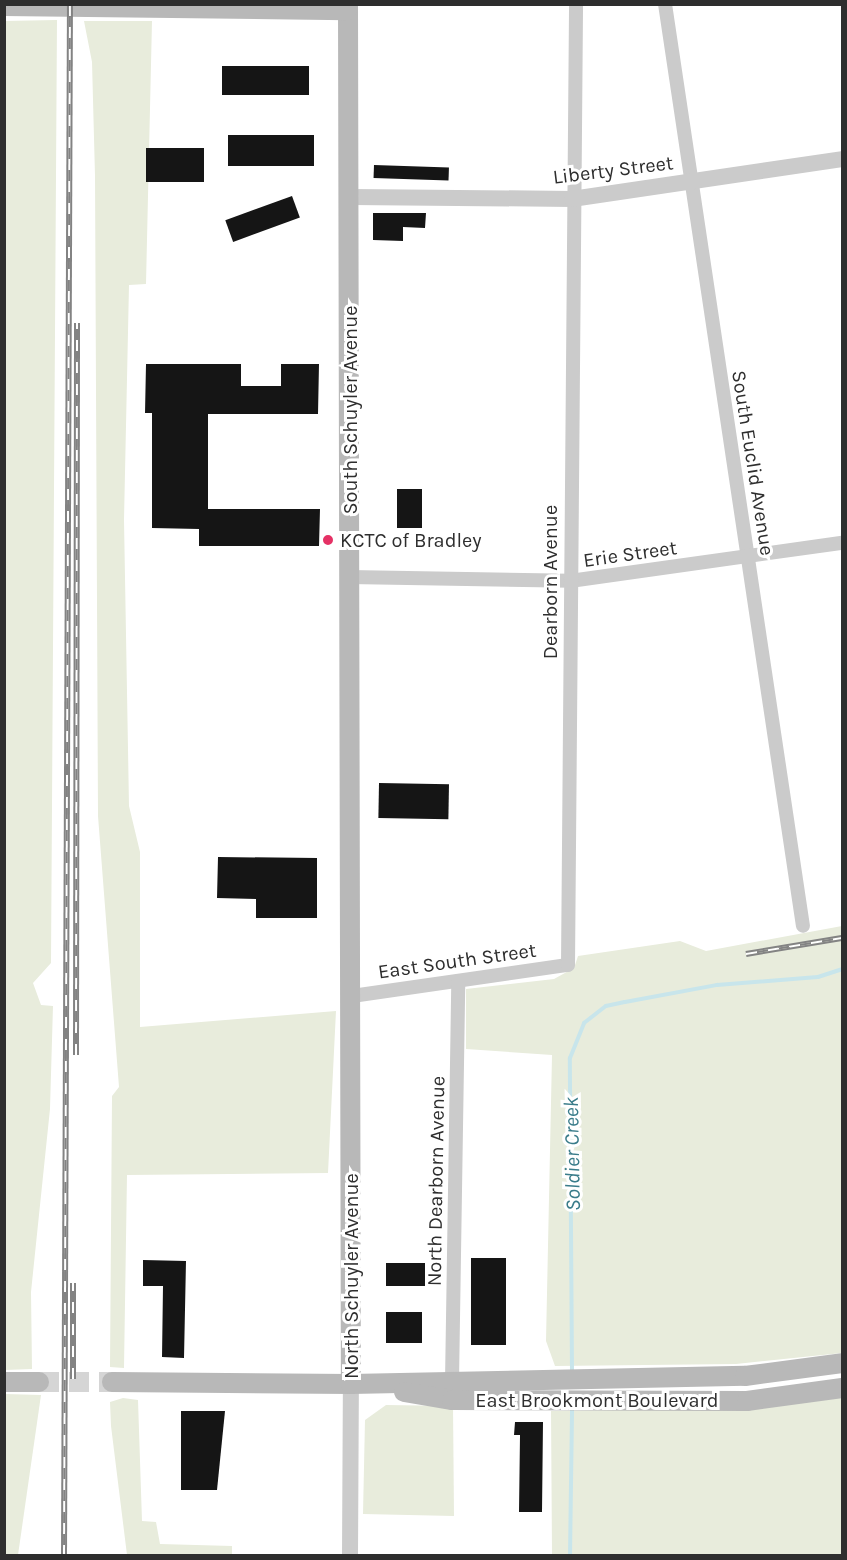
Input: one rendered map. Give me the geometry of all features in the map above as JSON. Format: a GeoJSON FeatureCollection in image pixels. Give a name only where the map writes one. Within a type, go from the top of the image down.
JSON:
{"type":"FeatureCollection","features":[{"type":"Feature","properties":{"kind":"main road"},"geometry":{"type":"LineString","coordinates":[[4,6],[348,8]]}},
{"type":"Feature","properties":{"kind":"main road","name":"South Schuyler Avenue"},"geometry":{"type":"LineString","coordinates":[[348,8],[351,196],[349,577],[352,996]]}},
{"type":"Feature","properties":{"kind":"main road","name":"North Schuyler Avenue"},"geometry":{"type":"LineString","coordinates":[[351,1384],[352,996]]}},
{"type":"Feature","properties":{"kind":"main road","name":"East Brookmont Boulevard"},"geometry":{"type":"LineString","coordinates":[[112,1382],[351,1384],[745,1376],[843,1363]]}},
{"type":"Feature","properties":{"kind":"main road"},"geometry":{"type":"LineString","coordinates":[[4,1382],[39,1382]]}},
{"type":"Feature","properties":{"kind":"main road","name":"East Brookmont Boulevard"},"geometry":{"type":"LineString","coordinates":[[351,1384],[452,1400],[747,1401],[843,1388]]}},
{"type":"Feature","properties":{"kind":"street","name":"Dearborn Avenue"},"geometry":{"type":"LineString","coordinates":[[568,965],[572,199],[576,4]]}},
{"type":"Feature","properties":{"kind":"street","name":"South Euclid Avenue"},"geometry":{"type":"LineString","coordinates":[[665,4],[803,926]]}},
{"type":"Feature","properties":{"kind":"street","name":"Liberty Street"},"geometry":{"type":"LineString","coordinates":[[351,196],[572,199],[843,159]]}},
{"type":"Feature","properties":{"kind":"street","name":"Erie Street"},"geometry":{"type":"LineString","coordinates":[[349,577],[570,582],[843,543]]}},
{"type":"Feature","properties":{"kind":"street","name":"East South Street"},"geometry":{"type":"LineString","coordinates":[[352,996],[568,965]]}},
{"type":"Feature","properties":{"kind":"street","name":"North Dearborn Avenue"},"geometry":{"type":"LineString","coordinates":[[452,1382],[458,981]]}},
{"type":"Feature","properties":{"kind":"street","name":"North Schuyler Avenue"},"geometry":{"type":"LineString","coordinates":[[350,1556],[351,1384]]}},
{"type":"Feature","properties":{"kind":"green space"},"geometry":{"type":"Polygon","coordinates":[[[57,20],[51,963],[33,983],[41,1005],[53,1006],[50,1109],[31,1292],[32,1369],[5,1370],[4,21],[57,20]]]}},
{"type":"Feature","properties":{"kind":"green space"},"geometry":{"type":"Polygon","coordinates":[[[84,21],[152,21],[146,284],[129,285],[124,520],[129,806],[140,852],[140,1027],[336,1011],[328,1173],[127,1175],[124,1368],[110,1367],[112,1096],[119,1087],[98,816],[95,176],[92,62],[84,21]]]}},
{"type":"Feature","properties":{"kind":"green space"},"geometry":{"type":"Polygon","coordinates":[[[842,926],[842,1353],[736,1364],[555,1366],[546,1341],[552,1055],[466,1049],[466,989],[554,979],[574,968],[578,956],[680,941],[706,951],[842,926]]]}},
{"type":"Feature","properties":{"kind":"green space"},"geometry":{"type":"Polygon","coordinates":[[[5,1394],[41,1395],[18,1555],[5,1555],[5,1394]]]}},
{"type":"Feature","properties":{"kind":"green space"},"geometry":{"type":"Polygon","coordinates":[[[842,1394],[842,1555],[552,1555],[551,1411],[740,1408],[842,1394]]]}},
{"type":"Feature","properties":{"kind":"green space"},"geometry":{"type":"Polygon","coordinates":[[[123,1398],[138,1400],[142,1521],[156,1522],[160,1544],[232,1546],[232,1555],[127,1555],[110,1402],[123,1398]]]}},
{"type":"Feature","properties":{"kind":"green space"},"geometry":{"type":"Polygon","coordinates":[[[386,1405],[453,1406],[454,1516],[363,1514],[365,1420],[386,1405]]]}},
{"type":"Feature","properties":{"kind":"building"},"geometry":{"type":"Polygon","coordinates":[[[222,66],[309,66],[309,95],[222,95],[222,66]]]}},
{"type":"Feature","properties":{"kind":"building"},"geometry":{"type":"Polygon","coordinates":[[[228,135],[314,135],[314,166],[228,166],[228,135]]]}},
{"type":"Feature","properties":{"kind":"building"},"geometry":{"type":"Polygon","coordinates":[[[146,148],[204,148],[204,182],[146,182],[146,148]]]}},
{"type":"Feature","properties":{"kind":"building"},"geometry":{"type":"Polygon","coordinates":[[[374,165],[449,168],[449,181],[374,178],[374,165]]]}},
{"type":"Feature","properties":{"kind":"building"},"geometry":{"type":"Polygon","coordinates":[[[292,196],[300,218],[233,242],[225,220],[292,196]]]}},
{"type":"Feature","properties":{"kind":"building"},"geometry":{"type":"Polygon","coordinates":[[[373,213],[426,213],[425,228],[403,227],[403,241],[373,240],[373,213]]]}},
{"type":"Feature","properties":{"kind":"building"},"geometry":{"type":"Polygon","coordinates":[[[146,364],[241,364],[241,386],[281,386],[281,364],[319,364],[318,414],[208,414],[208,509],[320,509],[319,546],[199,546],[199,529],[152,528],[152,413],[145,413],[146,364]]]}},
{"type":"Feature","properties":{"kind":"building"},"geometry":{"type":"Polygon","coordinates":[[[397,489],[422,489],[422,528],[397,528],[397,489]]]}},
{"type":"Feature","properties":{"kind":"building"},"geometry":{"type":"Polygon","coordinates":[[[379,783],[449,784],[448,819],[378,818],[379,783]]]}},
{"type":"Feature","properties":{"kind":"building"},"geometry":{"type":"Polygon","coordinates":[[[218,857],[317,858],[317,918],[256,918],[256,899],[217,898],[218,857]]]}},
{"type":"Feature","properties":{"kind":"building"},"geometry":{"type":"Polygon","coordinates":[[[471,1258],[506,1258],[506,1345],[471,1345],[471,1258]]]}},
{"type":"Feature","properties":{"kind":"building"},"geometry":{"type":"Polygon","coordinates":[[[143,1260],[186,1261],[184,1358],[162,1357],[163,1286],[143,1286],[143,1260]]]}},
{"type":"Feature","properties":{"kind":"building"},"geometry":{"type":"Polygon","coordinates":[[[386,1263],[425,1263],[425,1286],[386,1286],[386,1263]]]}},
{"type":"Feature","properties":{"kind":"building"},"geometry":{"type":"Polygon","coordinates":[[[386,1312],[422,1312],[422,1343],[386,1343],[386,1312]]]}},
{"type":"Feature","properties":{"kind":"building"},"geometry":{"type":"Polygon","coordinates":[[[181,1411],[225,1411],[217,1490],[181,1490],[181,1411]]]}},
{"type":"Feature","properties":{"kind":"building"},"geometry":{"type":"Polygon","coordinates":[[[515,1422],[543,1422],[542,1512],[519,1512],[520,1435],[514,1435],[515,1422]]]}},
{"type":"Feature","properties":{"kind":"waterway","name":"Soldier Creek"},"geometry":{"type":"LineString","coordinates":[[572,1373],[570,1058],[584,1023],[606,1006],[625,1002],[717,985],[818,977],[842,969]]}},
{"type":"Feature","properties":{"kind":"waterway","name":"Soldier Creek"},"geometry":{"type":"LineString","coordinates":[[570,1556],[572,1407]]}},
{"type":"Feature","properties":{"kind":"tunnel"},"geometry":{"type":"LineString","coordinates":[[39,1382],[112,1382]]}},
{"type":"Feature","properties":{"kind":"railway"},"geometry":{"type":"LineString","coordinates":[[64,1556],[70,4]]}},
{"type":"Feature","properties":{"kind":"railway"},"geometry":{"type":"LineString","coordinates":[[76,1055],[77,323]]}},
{"type":"Feature","properties":{"kind":"railway"},"geometry":{"type":"LineString","coordinates":[[746,954],[842,938]]}},
{"type":"Feature","properties":{"kind":"railway"},"geometry":{"type":"LineString","coordinates":[[73,1283],[73,1379]]}},
{"type":"Feature","properties":{"kind":"place","name":"KCTC of Bradley"},"geometry":{"type":"Point","coordinates":[328,540]}}]}
